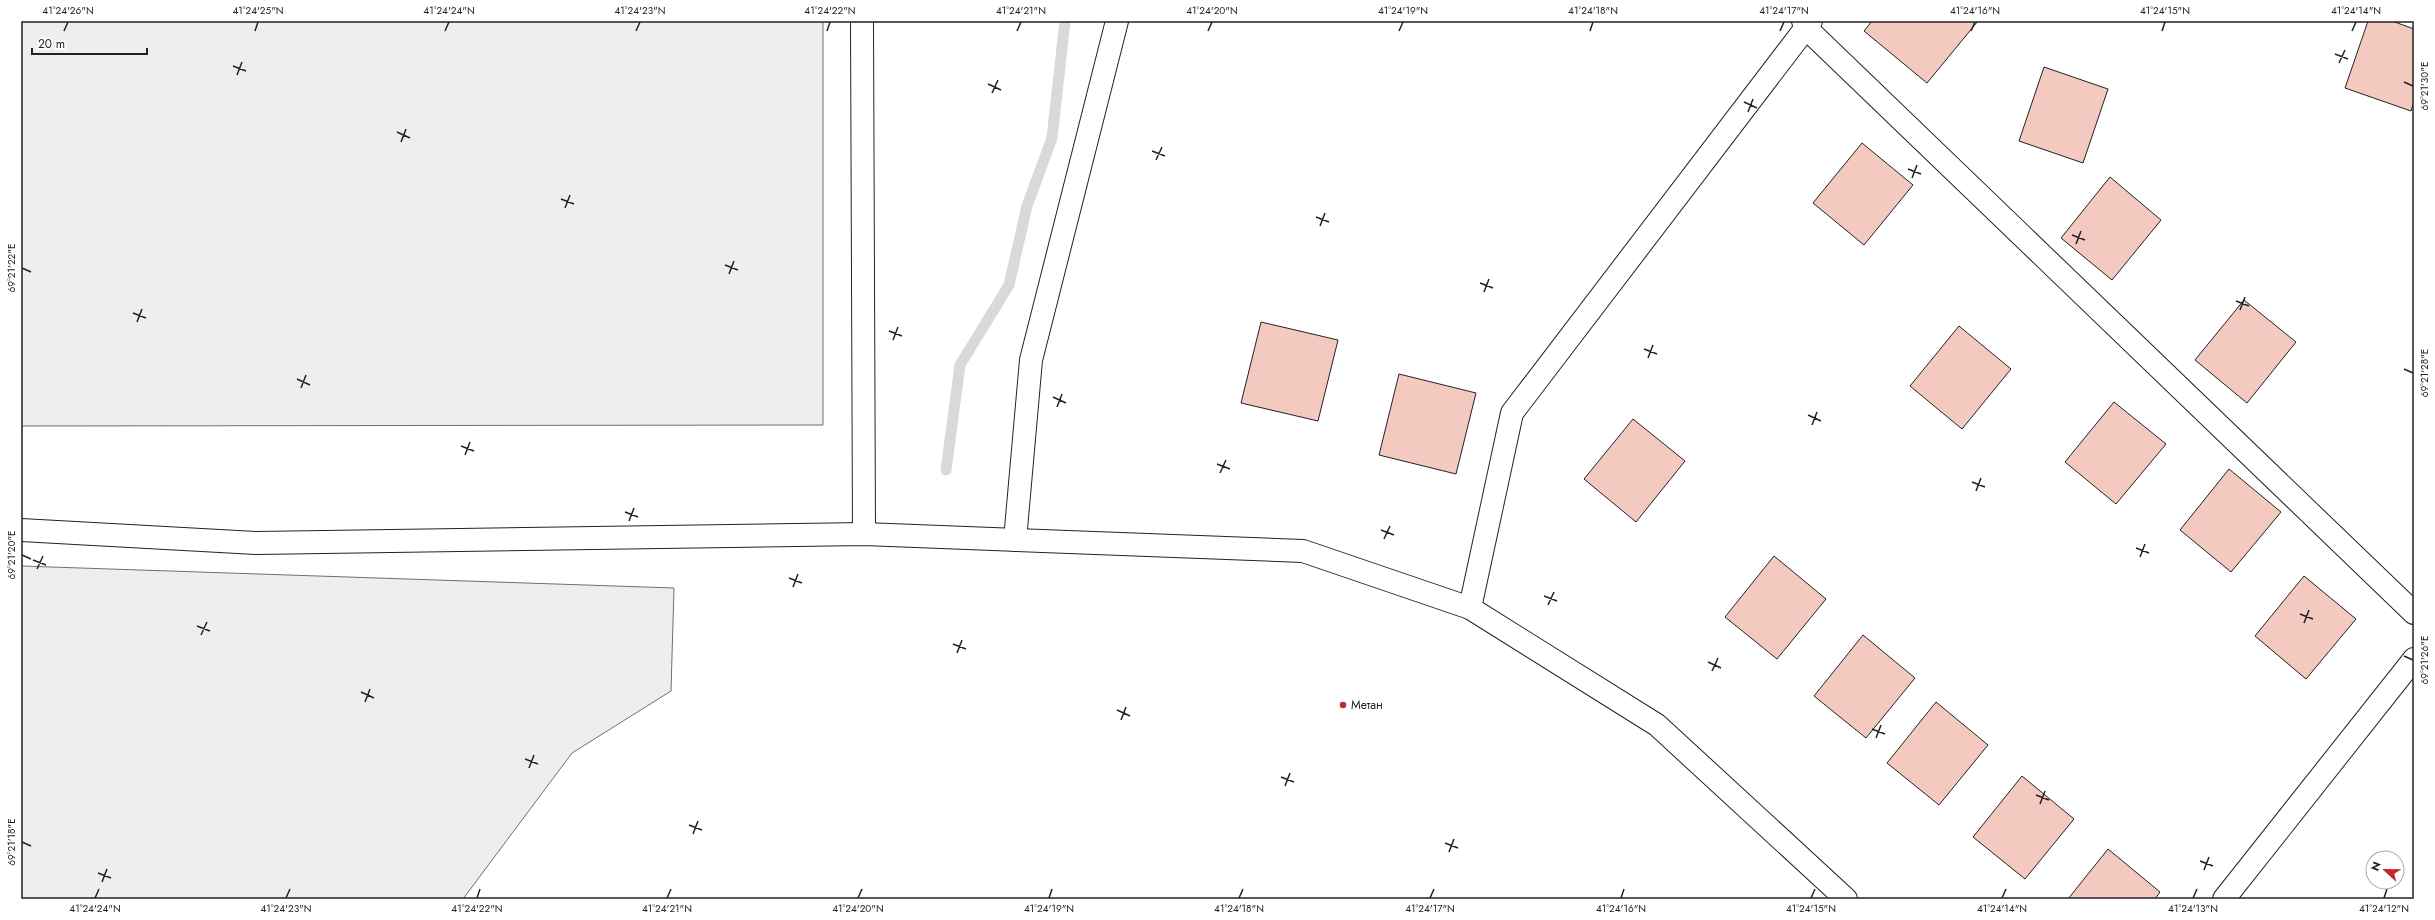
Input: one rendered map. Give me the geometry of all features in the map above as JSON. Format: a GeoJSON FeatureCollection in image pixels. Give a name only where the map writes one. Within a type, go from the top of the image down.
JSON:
{"type":"FeatureCollection","features":[{"type":"Feature","properties":{"kind":"street"},"geometry":{"type":"LineString","coordinates":[[862,21],[864,534]]}},
{"type":"Feature","properties":{"kind":"street"},"geometry":{"type":"LineString","coordinates":[[1015,540],[1031,360],[1117,21]]}},
{"type":"Feature","properties":{"kind":"street"},"geometry":{"type":"LineString","coordinates":[[1470,608],[1512,413],[1806,23],[2414,613]]}},
{"type":"Feature","properties":{"kind":"street"},"geometry":{"type":"LineString","coordinates":[[21,530],[256,543],[864,534],[1303,551],[1470,608],[1657,725],[1846,899]]}},
{"type":"Feature","properties":{"kind":"street"},"geometry":{"type":"LineString","coordinates":[[2224,899],[2414,659]]}},
{"type":"Feature","properties":{"kind":"shaded area"},"geometry":{"type":"Polygon","coordinates":[[[21,21],[823,21],[823,425],[21,426],[21,21]]]}},
{"type":"Feature","properties":{"kind":"shaded area"},"geometry":{"type":"Polygon","coordinates":[[[21,566],[674,588],[671,691],[572,753],[463,899],[21,899],[21,566]]]}},
{"type":"Feature","properties":{"kind":"building"},"geometry":{"type":"Polygon","coordinates":[[[1872,21],[1978,21],[1927,83],[1864,31],[1872,21]]]}},
{"type":"Feature","properties":{"kind":"building"},"geometry":{"type":"Polygon","coordinates":[[[2368,21],[2392,21],[2414,29],[2414,101],[2411,111],[2345,88],[2368,21]]]}},
{"type":"Feature","properties":{"kind":"building"},"geometry":{"type":"Polygon","coordinates":[[[2044,67],[2108,89],[2083,163],[2019,141],[2044,67]]]}},
{"type":"Feature","properties":{"kind":"building"},"geometry":{"type":"Polygon","coordinates":[[[1862,143],[1913,185],[1864,245],[1813,203],[1862,143]]]}},
{"type":"Feature","properties":{"kind":"building"},"geometry":{"type":"Polygon","coordinates":[[[2110,177],[2161,220],[2112,280],[2061,238],[2110,177]]]}},
{"type":"Feature","properties":{"kind":"building"},"geometry":{"type":"Polygon","coordinates":[[[2244,300],[2296,342],[2247,403],[2195,360],[2244,300]]]}},
{"type":"Feature","properties":{"kind":"building"},"geometry":{"type":"Polygon","coordinates":[[[1261,322],[1338,340],[1318,421],[1241,403],[1261,322]]]}},
{"type":"Feature","properties":{"kind":"building"},"geometry":{"type":"Polygon","coordinates":[[[1959,326],[2011,369],[1962,429],[1910,386],[1959,326]]]}},
{"type":"Feature","properties":{"kind":"building"},"geometry":{"type":"Polygon","coordinates":[[[1399,374],[1476,393],[1456,474],[1379,455],[1399,374]]]}},
{"type":"Feature","properties":{"kind":"building"},"geometry":{"type":"Polygon","coordinates":[[[2114,402],[2166,444],[2116,504],[2065,462],[2114,402]]]}},
{"type":"Feature","properties":{"kind":"building"},"geometry":{"type":"Polygon","coordinates":[[[1633,419],[1685,461],[1636,522],[1584,479],[1633,419]]]}},
{"type":"Feature","properties":{"kind":"building"},"geometry":{"type":"Polygon","coordinates":[[[2229,469],[2281,512],[2231,572],[2180,530],[2229,469]]]}},
{"type":"Feature","properties":{"kind":"building"},"geometry":{"type":"Polygon","coordinates":[[[1774,556],[1826,599],[1777,659],[1725,617],[1774,556]]]}},
{"type":"Feature","properties":{"kind":"building"},"geometry":{"type":"Polygon","coordinates":[[[2304,576],[2356,619],[2306,679],[2255,636],[2304,576]]]}},
{"type":"Feature","properties":{"kind":"building"},"geometry":{"type":"Polygon","coordinates":[[[1863,635],[1915,678],[1866,738],[1814,696],[1863,635]]]}},
{"type":"Feature","properties":{"kind":"building"},"geometry":{"type":"Polygon","coordinates":[[[1936,702],[1988,745],[1939,805],[1887,763],[1936,702]]]}},
{"type":"Feature","properties":{"kind":"building"},"geometry":{"type":"Polygon","coordinates":[[[2022,776],[2074,819],[2025,879],[1973,837],[2022,776]]]}},
{"type":"Feature","properties":{"kind":"building"},"geometry":{"type":"Polygon","coordinates":[[[2108,849],[2160,892],[2155,899],[2068,899],[2108,849]]]}},
{"type":"Feature","properties":{"kind":"waterway"},"geometry":{"type":"LineString","coordinates":[[946,470],[960,365],[1009,285],[1027,206],[1052,138],[1065,21]]}},
{"type":"Feature","properties":{"kind":"place","name":"Метан"},"geometry":{"type":"Point","coordinates":[1343,705]}}]}
